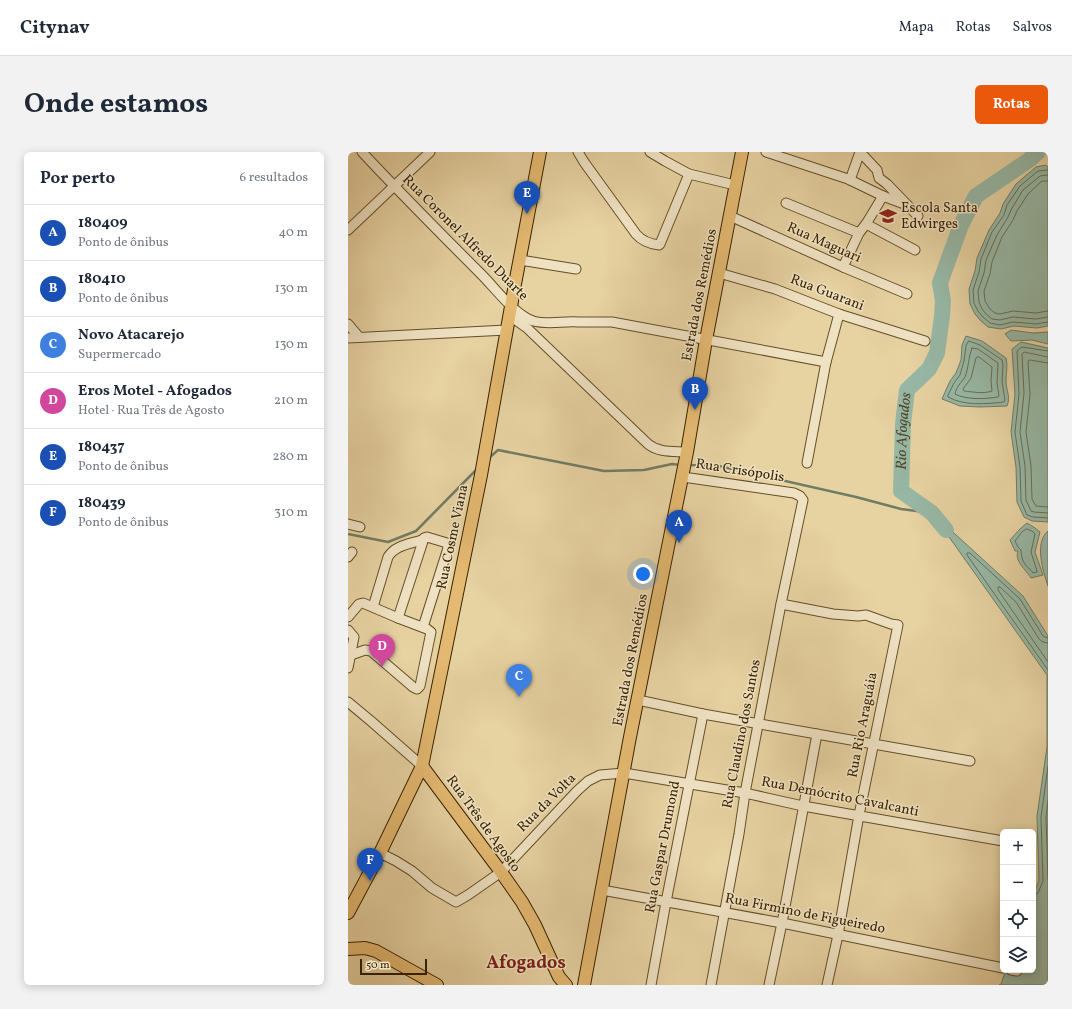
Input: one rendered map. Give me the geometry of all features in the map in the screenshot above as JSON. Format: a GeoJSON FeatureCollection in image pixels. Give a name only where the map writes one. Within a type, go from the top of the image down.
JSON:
{"type":"FeatureCollection","features":[{"type":"Feature","properties":{"kind":"main road","name":"Rua Cosme Viana"},"geometry":{"type":"LineString","coordinates":[[348,913],[380,854],[422,766],[485,455],[540,152]]}},
{"type":"Feature","properties":{"kind":"main road","name":"Estrada dos Remédios"},"geometry":{"type":"LineString","coordinates":[[584,985],[630,738],[687,456],[706,340],[742,152]]}},
{"type":"Feature","properties":{"kind":"main road","name":"Rua Três de Agosto"},"geometry":{"type":"LineString","coordinates":[[422,766],[522,902],[532,919],[556,971],[566,985]]}},
{"type":"Feature","properties":{"kind":"main road"},"geometry":{"type":"LineString","coordinates":[[348,949],[365,948],[376,951],[437,985]]}},
{"type":"Feature","properties":{"kind":"street","name":"Rua Coronel Alfredo Duarte"},"geometry":{"type":"LineString","coordinates":[[362,152],[495,288],[510,312],[534,321],[555,323],[612,322],[706,340]]}},
{"type":"Feature","properties":{"kind":"street"},"geometry":{"type":"LineString","coordinates":[[348,230],[430,152]]}},
{"type":"Feature","properties":{"kind":"street"},"geometry":{"type":"LineString","coordinates":[[578,152],[640,238],[656,246],[659,246],[660,244],[689,174]]}},
{"type":"Feature","properties":{"kind":"street"},"geometry":{"type":"LineString","coordinates":[[650,152],[689,174],[735,185]]}},
{"type":"Feature","properties":{"kind":"street"},"geometry":{"type":"LineString","coordinates":[[766,152],[850,180],[883,196],[907,205]]}},
{"type":"Feature","properties":{"kind":"street"},"geometry":{"type":"LineString","coordinates":[[850,180],[860,152],[877,170],[879,178],[918,216]]}},
{"type":"Feature","properties":{"kind":"street"},"geometry":{"type":"LineString","coordinates":[[844,267],[859,233],[883,196]]}},
{"type":"Feature","properties":{"kind":"street"},"geometry":{"type":"LineString","coordinates":[[786,202],[859,233]]}},
{"type":"Feature","properties":{"kind":"street","name":"Rua Maguari"},"geometry":{"type":"LineString","coordinates":[[730,216],[906,294]]}},
{"type":"Feature","properties":{"kind":"street"},"geometry":{"type":"LineString","coordinates":[[866,224],[915,250]]}},
{"type":"Feature","properties":{"kind":"street"},"geometry":{"type":"LineString","coordinates":[[520,260],[576,269]]}},
{"type":"Feature","properties":{"kind":"street","name":"Rua Guarani"},"geometry":{"type":"LineString","coordinates":[[719,273],[775,289],[838,314],[925,341]]}},
{"type":"Feature","properties":{"kind":"street"},"geometry":{"type":"LineString","coordinates":[[510,312],[648,444],[658,450],[687,456]]}},
{"type":"Feature","properties":{"kind":"street"},"geometry":{"type":"LineString","coordinates":[[807,463],[826,362],[838,314]]}},
{"type":"Feature","properties":{"kind":"street"},"geometry":{"type":"LineString","coordinates":[[348,324],[359,337]]}},
{"type":"Feature","properties":{"kind":"street"},"geometry":{"type":"LineString","coordinates":[[348,338],[507,330]]}},
{"type":"Feature","properties":{"kind":"street"},"geometry":{"type":"LineString","coordinates":[[706,340],[826,362]]}},
{"type":"Feature","properties":{"kind":"street","name":"Rua Crisópolis"},"geometry":{"type":"LineString","coordinates":[[683,476],[794,493]]}},
{"type":"Feature","properties":{"kind":"street","name":"Rua Claudino dos Santos"},"geometry":{"type":"LineString","coordinates":[[711,985],[744,793],[803,500],[800,496],[794,493]]}},
{"type":"Feature","properties":{"kind":"street"},"geometry":{"type":"LineString","coordinates":[[348,524],[360,527]]}},
{"type":"Feature","properties":{"kind":"street"},"geometry":{"type":"LineString","coordinates":[[374,607],[388,557],[391,552],[396,548],[422,540],[425,537],[447,543],[448,548],[423,627]]}},
{"type":"Feature","properties":{"kind":"street"},"geometry":{"type":"LineString","coordinates":[[398,618],[422,540]]}},
{"type":"Feature","properties":{"kind":"street"},"geometry":{"type":"LineString","coordinates":[[348,617],[361,603],[423,627],[431,632],[420,686],[417,689],[371,652],[365,650],[351,655]]}},
{"type":"Feature","properties":{"kind":"street","name":"Rua Rio Araguáia"},"geometry":{"type":"LineString","coordinates":[[781,604],[834,614],[858,616],[866,615],[898,625],[859,815],[838,935],[827,985]]}},
{"type":"Feature","properties":{"kind":"street"},"geometry":{"type":"LineString","coordinates":[[348,630],[354,637],[348,668]]}},
{"type":"Feature","properties":{"kind":"street"},"geometry":{"type":"LineString","coordinates":[[638,700],[703,714],[970,761]]}},
{"type":"Feature","properties":{"kind":"street","name":"Rua Três de Agosto"},"geometry":{"type":"LineString","coordinates":[[348,702],[422,766]]}},
{"type":"Feature","properties":{"kind":"street","name":"Rua Gaspar Drumond"},"geometry":{"type":"LineString","coordinates":[[651,985],[703,714]]}},
{"type":"Feature","properties":{"kind":"street"},"geometry":{"type":"LineString","coordinates":[[770,985],[817,734]]}},
{"type":"Feature","properties":{"kind":"street","name":"Rua Demócrito Cavalcanti"},"geometry":{"type":"LineString","coordinates":[[624,773],[744,793],[803,806],[1000,840]]}},
{"type":"Feature","properties":{"kind":"street","name":"Rua da Volta"},"geometry":{"type":"LineString","coordinates":[[380,854],[401,864],[432,888],[456,902],[500,872],[588,781],[600,775],[624,773]]}},
{"type":"Feature","properties":{"kind":"street","name":"Rua Firmino de Figueiredo"},"geometry":{"type":"LineString","coordinates":[[602,890],[782,923],[1000,967]]}},
{"type":"Feature","properties":{"kind":"water"},"geometry":{"type":"Polygon","coordinates":[[[1046,165],[1048,167],[1048,326],[1037,328],[1014,326],[1001,329],[988,327],[975,314],[970,304],[969,289],[975,271],[977,258],[989,230],[1016,184],[1036,167],[1046,165]]]}},
{"type":"Feature","properties":{"kind":"water"},"geometry":{"type":"Polygon","coordinates":[[[1011,330],[1033,333],[1048,332],[1048,344],[1032,340],[1011,341],[1005,334],[1011,330]]]}},
{"type":"Feature","properties":{"kind":"water"},"geometry":{"type":"Polygon","coordinates":[[[966,336],[982,341],[1006,358],[1006,384],[1009,400],[1007,406],[960,406],[942,399],[961,360],[962,345],[966,336]]]}},
{"type":"Feature","properties":{"kind":"water"},"geometry":{"type":"Polygon","coordinates":[[[1021,342],[1048,348],[1048,522],[1032,521],[1024,517],[1017,502],[1016,467],[1011,432],[1015,394],[1012,349],[1021,342]]]}},
{"type":"Feature","properties":{"kind":"water"},"geometry":{"type":"Polygon","coordinates":[[[932,513],[1023,596],[1048,636],[1048,985],[999,985],[1001,984],[1005,973],[1036,973],[1036,888],[1039,881],[1037,816],[1047,747],[1047,675],[932,513]]]}},
{"type":"Feature","properties":{"kind":"water"},"geometry":{"type":"Polygon","coordinates":[[[1027,523],[1040,532],[1035,552],[1043,575],[1031,578],[1019,562],[1017,555],[1018,551],[1015,551],[1010,540],[1027,523]]]}},
{"type":"Feature","properties":{"kind":"water"},"geometry":{"type":"Polygon","coordinates":[[[1048,531],[1048,586],[1042,565],[1041,543],[1048,531]]]}},
{"type":"Feature","properties":{"kind":"waterway","name":"Rio Afogados"},"geometry":{"type":"LineString","coordinates":[[946,530],[932,513],[901,491],[903,424],[907,390],[929,369],[937,353],[943,301],[940,283],[961,225],[976,196],[1029,160],[1038,152]]}},
{"type":"Feature","properties":{"kind":"waterway"},"geometry":{"type":"LineString","coordinates":[[488,459],[498,450],[604,471],[644,470],[672,464],[681,465]]}},
{"type":"Feature","properties":{"kind":"waterway"},"geometry":{"type":"LineString","coordinates":[[688,465],[719,466],[856,497],[901,509],[932,513]]}},
{"type":"Feature","properties":{"kind":"waterway"},"geometry":{"type":"LineString","coordinates":[[348,534],[388,542],[416,531],[477,469]]}},
{"type":"Feature","properties":{"kind":"place","name":"180437"},"geometry":{"type":"Point","coordinates":[527,214]}},
{"type":"Feature","properties":{"kind":"place","name":"Escola Santa Edwirges"},"geometry":{"type":"Point","coordinates":[888,216]}},
{"type":"Feature","properties":{"kind":"place","name":"180410"},"geometry":{"type":"Point","coordinates":[695,410]}},
{"type":"Feature","properties":{"kind":"place","name":"180409"},"geometry":{"type":"Point","coordinates":[679,543]}},
{"type":"Feature","properties":{"kind":"place","name":"Eros Motel - Afogados"},"geometry":{"type":"Point","coordinates":[382,667]}},
{"type":"Feature","properties":{"kind":"place","name":"Novo Atacarejo"},"geometry":{"type":"Point","coordinates":[519,697]}},
{"type":"Feature","properties":{"kind":"place","name":"180439"},"geometry":{"type":"Point","coordinates":[370,881]}},
{"type":"Feature","properties":{"kind":"district","name":"Afogados"},"geometry":{"type":"Point","coordinates":[526,963]}}]}
